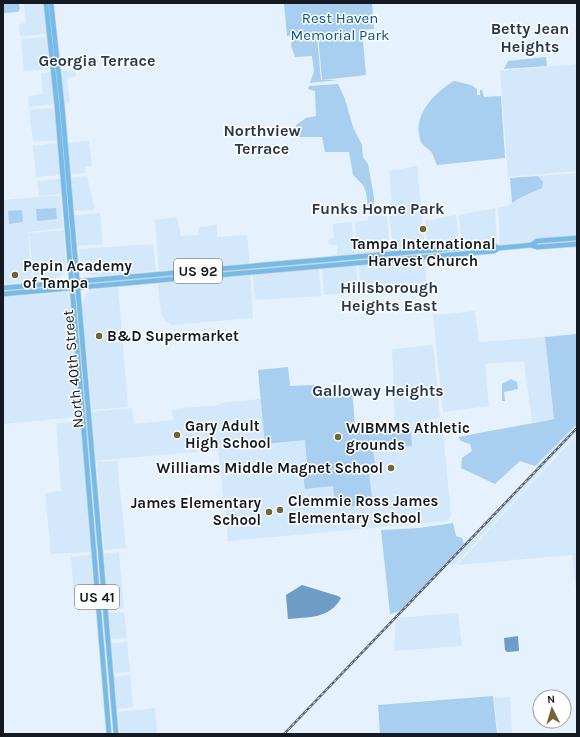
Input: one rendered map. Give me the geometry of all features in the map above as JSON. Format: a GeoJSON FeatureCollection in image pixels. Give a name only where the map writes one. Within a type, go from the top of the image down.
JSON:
{"type":"FeatureCollection","features":[{"type":"Feature","properties":{"kind":"main road","name":"North 40th Street"},"geometry":{"type":"LineString","coordinates":[[46,3],[57,106],[70,282],[109,734]]}},
{"type":"Feature","properties":{"kind":"main road","name":"North 40th Street"},"geometry":{"type":"LineString","coordinates":[[51,3],[62,105],[116,734]]}},
{"type":"Feature","properties":{"kind":"main road","name":"US 92"},"geometry":{"type":"LineString","coordinates":[[77,281],[490,245],[499,248],[531,245],[537,241],[577,238]]}},
{"type":"Feature","properties":{"kind":"main road","name":"US 92"},"geometry":{"type":"LineString","coordinates":[[531,245],[537,248],[577,244]]}},
{"type":"Feature","properties":{"kind":"main road"},"geometry":{"type":"LineString","coordinates":[[426,257],[431,253],[453,251],[460,248]]}},
{"type":"Feature","properties":{"kind":"main road","name":"US 92"},"geometry":{"type":"LineString","coordinates":[[71,288],[400,260],[494,251],[499,248]]}},
{"type":"Feature","properties":{"kind":"main road"},"geometry":{"type":"LineString","coordinates":[[400,260],[408,256],[423,254],[426,251]]}},
{"type":"Feature","properties":{"kind":"main road"},"geometry":{"type":"LineString","coordinates":[[252,272],[261,265]]}},
{"type":"Feature","properties":{"kind":"main road"},"geometry":{"type":"LineString","coordinates":[[242,274],[252,266]]}},
{"type":"Feature","properties":{"kind":"main road"},"geometry":{"type":"LineString","coordinates":[[3,288],[77,281]]}},
{"type":"Feature","properties":{"kind":"main road"},"geometry":{"type":"LineString","coordinates":[[3,294],[71,288]]}},
{"type":"Feature","properties":{"kind":"main road"},"geometry":{"type":"LineString","coordinates":[[88,482],[96,499]]}},
{"type":"Feature","properties":{"kind":"main road"},"geometry":{"type":"LineString","coordinates":[[89,496],[97,508]]}},
{"type":"Feature","properties":{"kind":"shaded area"},"geometry":{"type":"Polygon","coordinates":[[[24,3],[44,3],[47,34],[20,36],[19,24],[26,23],[24,3]]]}},
{"type":"Feature","properties":{"kind":"shaded area"},"geometry":{"type":"Polygon","coordinates":[[[48,37],[51,69],[24,71],[21,39],[48,37]]]}},
{"type":"Feature","properties":{"kind":"shaded area"},"geometry":{"type":"Polygon","coordinates":[[[577,64],[577,171],[508,177],[500,71],[577,64]]]}},
{"type":"Feature","properties":{"kind":"shaded area"},"geometry":{"type":"Polygon","coordinates":[[[75,70],[76,76],[67,78],[70,103],[64,104],[60,71],[75,70]]]}},
{"type":"Feature","properties":{"kind":"shaded area"},"geometry":{"type":"Polygon","coordinates":[[[52,72],[55,104],[29,107],[28,96],[43,94],[41,73],[52,72]]]}},
{"type":"Feature","properties":{"kind":"shaded area"},"geometry":{"type":"Polygon","coordinates":[[[55,108],[58,140],[33,142],[29,110],[55,108]]]}},
{"type":"Feature","properties":{"kind":"shaded area"},"geometry":{"type":"Polygon","coordinates":[[[89,141],[92,166],[85,167],[86,173],[70,174],[67,143],[89,141]]]}},
{"type":"Feature","properties":{"kind":"shaded area"},"geometry":{"type":"Polygon","coordinates":[[[58,143],[61,175],[36,177],[33,146],[58,143]]]}},
{"type":"Feature","properties":{"kind":"shaded area"},"geometry":{"type":"Polygon","coordinates":[[[417,166],[425,249],[393,252],[389,206],[392,204],[389,171],[417,166]]]}},
{"type":"Feature","properties":{"kind":"shaded area"},"geometry":{"type":"Polygon","coordinates":[[[577,173],[577,236],[500,246],[498,208],[508,206],[518,199],[533,193],[543,182],[538,176],[577,173]]]}},
{"type":"Feature","properties":{"kind":"shaded area"},"geometry":{"type":"Polygon","coordinates":[[[87,176],[95,210],[73,211],[70,178],[87,176]]]}},
{"type":"Feature","properties":{"kind":"shaded area"},"geometry":{"type":"Polygon","coordinates":[[[61,179],[61,197],[60,194],[39,196],[37,181],[61,179]]]}},
{"type":"Feature","properties":{"kind":"shaded area"},"geometry":{"type":"Polygon","coordinates":[[[60,195],[63,228],[28,232],[32,281],[3,284],[3,200],[60,195]]]}},
{"type":"Feature","properties":{"kind":"shaded area"},"geometry":{"type":"Polygon","coordinates":[[[386,207],[390,252],[357,254],[355,222],[367,220],[372,210],[374,212],[386,207]]]}},
{"type":"Feature","properties":{"kind":"shaded area"},"geometry":{"type":"Polygon","coordinates":[[[495,208],[497,245],[462,246],[459,215],[495,208]]]}},
{"type":"Feature","properties":{"kind":"shaded area"},"geometry":{"type":"Polygon","coordinates":[[[100,213],[103,244],[78,246],[74,215],[100,213]]]}},
{"type":"Feature","properties":{"kind":"shaded area"},"geometry":{"type":"Polygon","coordinates":[[[456,215],[459,246],[428,249],[425,221],[456,215]]]}},
{"type":"Feature","properties":{"kind":"shaded area"},"geometry":{"type":"Polygon","coordinates":[[[177,217],[181,236],[198,235],[199,227],[217,225],[217,237],[247,235],[250,263],[159,271],[155,220],[177,217]]]}},
{"type":"Feature","properties":{"kind":"shaded area"},"geometry":{"type":"Polygon","coordinates":[[[352,222],[354,254],[337,256],[338,245],[329,245],[328,240],[334,239],[333,224],[352,222]]]}},
{"type":"Feature","properties":{"kind":"shaded area"},"geometry":{"type":"Polygon","coordinates":[[[64,230],[66,269],[60,277],[34,280],[29,233],[64,230]]]}},
{"type":"Feature","properties":{"kind":"shaded area"},"geometry":{"type":"Polygon","coordinates":[[[153,244],[156,271],[100,276],[90,275],[81,269],[79,249],[153,244]]]}},
{"type":"Feature","properties":{"kind":"shaded area"},"geometry":{"type":"Polygon","coordinates":[[[425,260],[427,286],[361,291],[359,265],[425,260]]]}},
{"type":"Feature","properties":{"kind":"shaded area"},"geometry":{"type":"Polygon","coordinates":[[[356,265],[358,292],[324,295],[322,269],[356,265]]]}},
{"type":"Feature","properties":{"kind":"shaded area"},"geometry":{"type":"Polygon","coordinates":[[[319,269],[321,296],[255,300],[253,275],[319,269]]]}},
{"type":"Feature","properties":{"kind":"shaded area"},"geometry":{"type":"Polygon","coordinates":[[[250,275],[253,318],[172,325],[165,321],[161,314],[158,284],[250,275]]]}},
{"type":"Feature","properties":{"kind":"shaded area"},"geometry":{"type":"Polygon","coordinates":[[[118,287],[128,407],[92,410],[82,305],[85,296],[90,290],[118,287]]]}},
{"type":"Feature","properties":{"kind":"shaded area"},"geometry":{"type":"Polygon","coordinates":[[[66,292],[69,300],[80,417],[3,424],[3,297],[66,292]]]}},
{"type":"Feature","properties":{"kind":"shaded area"},"geometry":{"type":"Polygon","coordinates":[[[475,311],[479,342],[545,337],[554,419],[532,422],[524,361],[485,364],[489,406],[443,412],[433,315],[475,311]]]}},
{"type":"Feature","properties":{"kind":"shaded area"},"geometry":{"type":"Polygon","coordinates":[[[433,345],[440,417],[421,422],[395,424],[392,349],[433,345]]]}},
{"type":"Feature","properties":{"kind":"shaded area"},"geometry":{"type":"Polygon","coordinates":[[[288,367],[290,386],[314,385],[315,391],[352,387],[355,429],[442,420],[451,515],[448,521],[228,541],[218,450],[93,461],[89,412],[132,408],[134,424],[173,420],[172,409],[220,405],[220,403],[260,399],[258,370],[288,367]]]}},
{"type":"Feature","properties":{"kind":"shaded area"},"geometry":{"type":"Polygon","coordinates":[[[81,421],[91,552],[51,554],[45,493],[61,491],[56,423],[81,421]]]}},
{"type":"Feature","properties":{"kind":"shaded area"},"geometry":{"type":"Polygon","coordinates":[[[577,424],[577,432],[456,564],[444,565],[464,544],[463,542],[471,542],[538,470],[535,466],[577,424]]]}},
{"type":"Feature","properties":{"kind":"shaded area"},"geometry":{"type":"Polygon","coordinates":[[[577,434],[577,598],[572,555],[457,565],[577,434]]]}},
{"type":"Feature","properties":{"kind":"shaded area"},"geometry":{"type":"Polygon","coordinates":[[[117,461],[126,548],[104,550],[97,462],[117,461]]]}},
{"type":"Feature","properties":{"kind":"shaded area"},"geometry":{"type":"Polygon","coordinates":[[[119,552],[124,608],[109,610],[104,554],[119,552]]]}},
{"type":"Feature","properties":{"kind":"shaded area"},"geometry":{"type":"Polygon","coordinates":[[[91,555],[94,594],[74,596],[71,557],[91,555]]]}},
{"type":"Feature","properties":{"kind":"shaded area"},"geometry":{"type":"Polygon","coordinates":[[[302,585],[341,598],[331,610],[318,616],[288,619],[286,595],[302,585]]]}},
{"type":"Feature","properties":{"kind":"shaded area"},"geometry":{"type":"Polygon","coordinates":[[[124,612],[127,638],[111,639],[109,613],[124,612]]]}},
{"type":"Feature","properties":{"kind":"shaded area"},"geometry":{"type":"Polygon","coordinates":[[[458,613],[462,646],[394,651],[396,618],[458,613]]]}},
{"type":"Feature","properties":{"kind":"shaded area"},"geometry":{"type":"Polygon","coordinates":[[[518,636],[519,651],[507,652],[505,650],[504,638],[518,636]]]}},
{"type":"Feature","properties":{"kind":"shaded area"},"geometry":{"type":"Polygon","coordinates":[[[127,642],[130,672],[114,673],[111,643],[127,642]]]}},
{"type":"Feature","properties":{"kind":"shaded area"},"geometry":{"type":"Polygon","coordinates":[[[130,675],[133,707],[117,709],[114,677],[130,675]]]}},
{"type":"Feature","properties":{"kind":"shaded area"},"geometry":{"type":"Polygon","coordinates":[[[510,697],[512,734],[498,734],[494,698],[510,697]]]}},
{"type":"Feature","properties":{"kind":"shaded area"},"geometry":{"type":"Polygon","coordinates":[[[155,708],[157,734],[120,734],[118,712],[155,708]]]}},
{"type":"Feature","properties":{"kind":"green space"},"geometry":{"type":"Polygon","coordinates":[[[3,3],[19,3],[20,9],[18,12],[3,13],[3,3]]]}},
{"type":"Feature","properties":{"kind":"green space","name":"Rest Haven Memorial Park"},"geometry":{"type":"Polygon","coordinates":[[[284,3],[372,3],[374,29],[362,30],[366,75],[322,80],[318,34],[287,36],[284,3]]]}},
{"type":"Feature","properties":{"kind":"green space"},"geometry":{"type":"Polygon","coordinates":[[[317,35],[321,80],[338,80],[310,83],[314,71],[312,56],[295,57],[291,45],[292,37],[317,35]]]}},
{"type":"Feature","properties":{"kind":"green space"},"geometry":{"type":"Polygon","coordinates":[[[546,57],[547,66],[504,69],[508,61],[546,57]]]}},
{"type":"Feature","properties":{"kind":"green space"},"geometry":{"type":"Polygon","coordinates":[[[454,81],[471,85],[477,89],[477,95],[480,95],[480,90],[482,90],[484,97],[501,96],[505,158],[437,165],[432,153],[421,142],[419,123],[426,106],[439,92],[454,81]]]}},
{"type":"Feature","properties":{"kind":"green space"},"geometry":{"type":"Polygon","coordinates":[[[338,84],[345,99],[353,127],[362,145],[363,157],[368,164],[374,197],[374,211],[368,208],[366,192],[363,185],[353,175],[349,152],[325,152],[322,137],[298,137],[296,125],[306,118],[316,116],[315,91],[308,89],[309,86],[338,84]]]}},
{"type":"Feature","properties":{"kind":"green space"},"geometry":{"type":"Polygon","coordinates":[[[538,176],[543,182],[542,188],[512,203],[510,178],[538,176]]]}},
{"type":"Feature","properties":{"kind":"green space"},"geometry":{"type":"Polygon","coordinates":[[[56,208],[57,219],[37,221],[36,209],[56,208]]]}},
{"type":"Feature","properties":{"kind":"green space"},"geometry":{"type":"Polygon","coordinates":[[[22,210],[23,222],[9,224],[8,211],[22,210]]]}},
{"type":"Feature","properties":{"kind":"green space"},"geometry":{"type":"Polygon","coordinates":[[[577,334],[577,424],[535,466],[520,461],[495,484],[461,468],[462,458],[472,451],[470,444],[461,441],[458,437],[554,419],[545,337],[577,334]]]}},
{"type":"Feature","properties":{"kind":"green space","name":"WIBMMS Athletic grounds"},"geometry":{"type":"Polygon","coordinates":[[[288,367],[290,386],[314,385],[315,391],[352,387],[355,429],[410,424],[412,446],[373,450],[375,465],[368,466],[373,505],[335,508],[333,486],[305,489],[303,475],[308,475],[305,440],[265,444],[258,370],[288,367]]]}},
{"type":"Feature","properties":{"kind":"green space"},"geometry":{"type":"Polygon","coordinates":[[[511,379],[517,382],[518,389],[504,392],[505,401],[502,401],[502,384],[511,379]]]}},
{"type":"Feature","properties":{"kind":"green space"},"geometry":{"type":"Polygon","coordinates":[[[453,523],[456,536],[462,538],[464,544],[400,611],[390,614],[381,530],[419,528],[453,523]]]}},
{"type":"Feature","properties":{"kind":"green space"},"geometry":{"type":"Polygon","coordinates":[[[493,696],[497,734],[380,734],[378,705],[493,696]]]}},
{"type":"Feature","properties":{"kind":"railway"},"geometry":{"type":"LineString","coordinates":[[284,734],[577,428]]}},
{"type":"Feature","properties":{"kind":"place","name":"Tampa International Harvest Church"},"geometry":{"type":"Point","coordinates":[423,229]}},
{"type":"Feature","properties":{"kind":"place","name":"Pepin Academy of Tampa"},"geometry":{"type":"Point","coordinates":[15,275]}},
{"type":"Feature","properties":{"kind":"place","name":"B&D Supermarket"},"geometry":{"type":"Point","coordinates":[99,336]}},
{"type":"Feature","properties":{"kind":"place","name":"Gary Adult High School"},"geometry":{"type":"Point","coordinates":[177,435]}},
{"type":"Feature","properties":{"kind":"place","name":"WIBMMS Athletic grounds"},"geometry":{"type":"Point","coordinates":[338,437]}},
{"type":"Feature","properties":{"kind":"place","name":"Williams Middle Magnet School"},"geometry":{"type":"Point","coordinates":[391,468]}},
{"type":"Feature","properties":{"kind":"place","name":"Clemmie Ross James Elementary School"},"geometry":{"type":"Point","coordinates":[280,510]}},
{"type":"Feature","properties":{"kind":"place","name":"James Elementary School"},"geometry":{"type":"Point","coordinates":[269,512]}},
{"type":"Feature","properties":{"kind":"district","name":"Betty Jean Heights"},"geometry":{"type":"Point","coordinates":[530,37]}},
{"type":"Feature","properties":{"kind":"district","name":"Georgia Terrace"},"geometry":{"type":"Point","coordinates":[97,60]}},
{"type":"Feature","properties":{"kind":"district","name":"Northview Terrace"},"geometry":{"type":"Point","coordinates":[262,139]}},
{"type":"Feature","properties":{"kind":"district","name":"Funks Home Park"},"geometry":{"type":"Point","coordinates":[378,208]}},
{"type":"Feature","properties":{"kind":"district","name":"Hillsborough Heights East"},"geometry":{"type":"Point","coordinates":[389,296]}},
{"type":"Feature","properties":{"kind":"district","name":"Galloway Heights"},"geometry":{"type":"Point","coordinates":[378,390]}}]}
